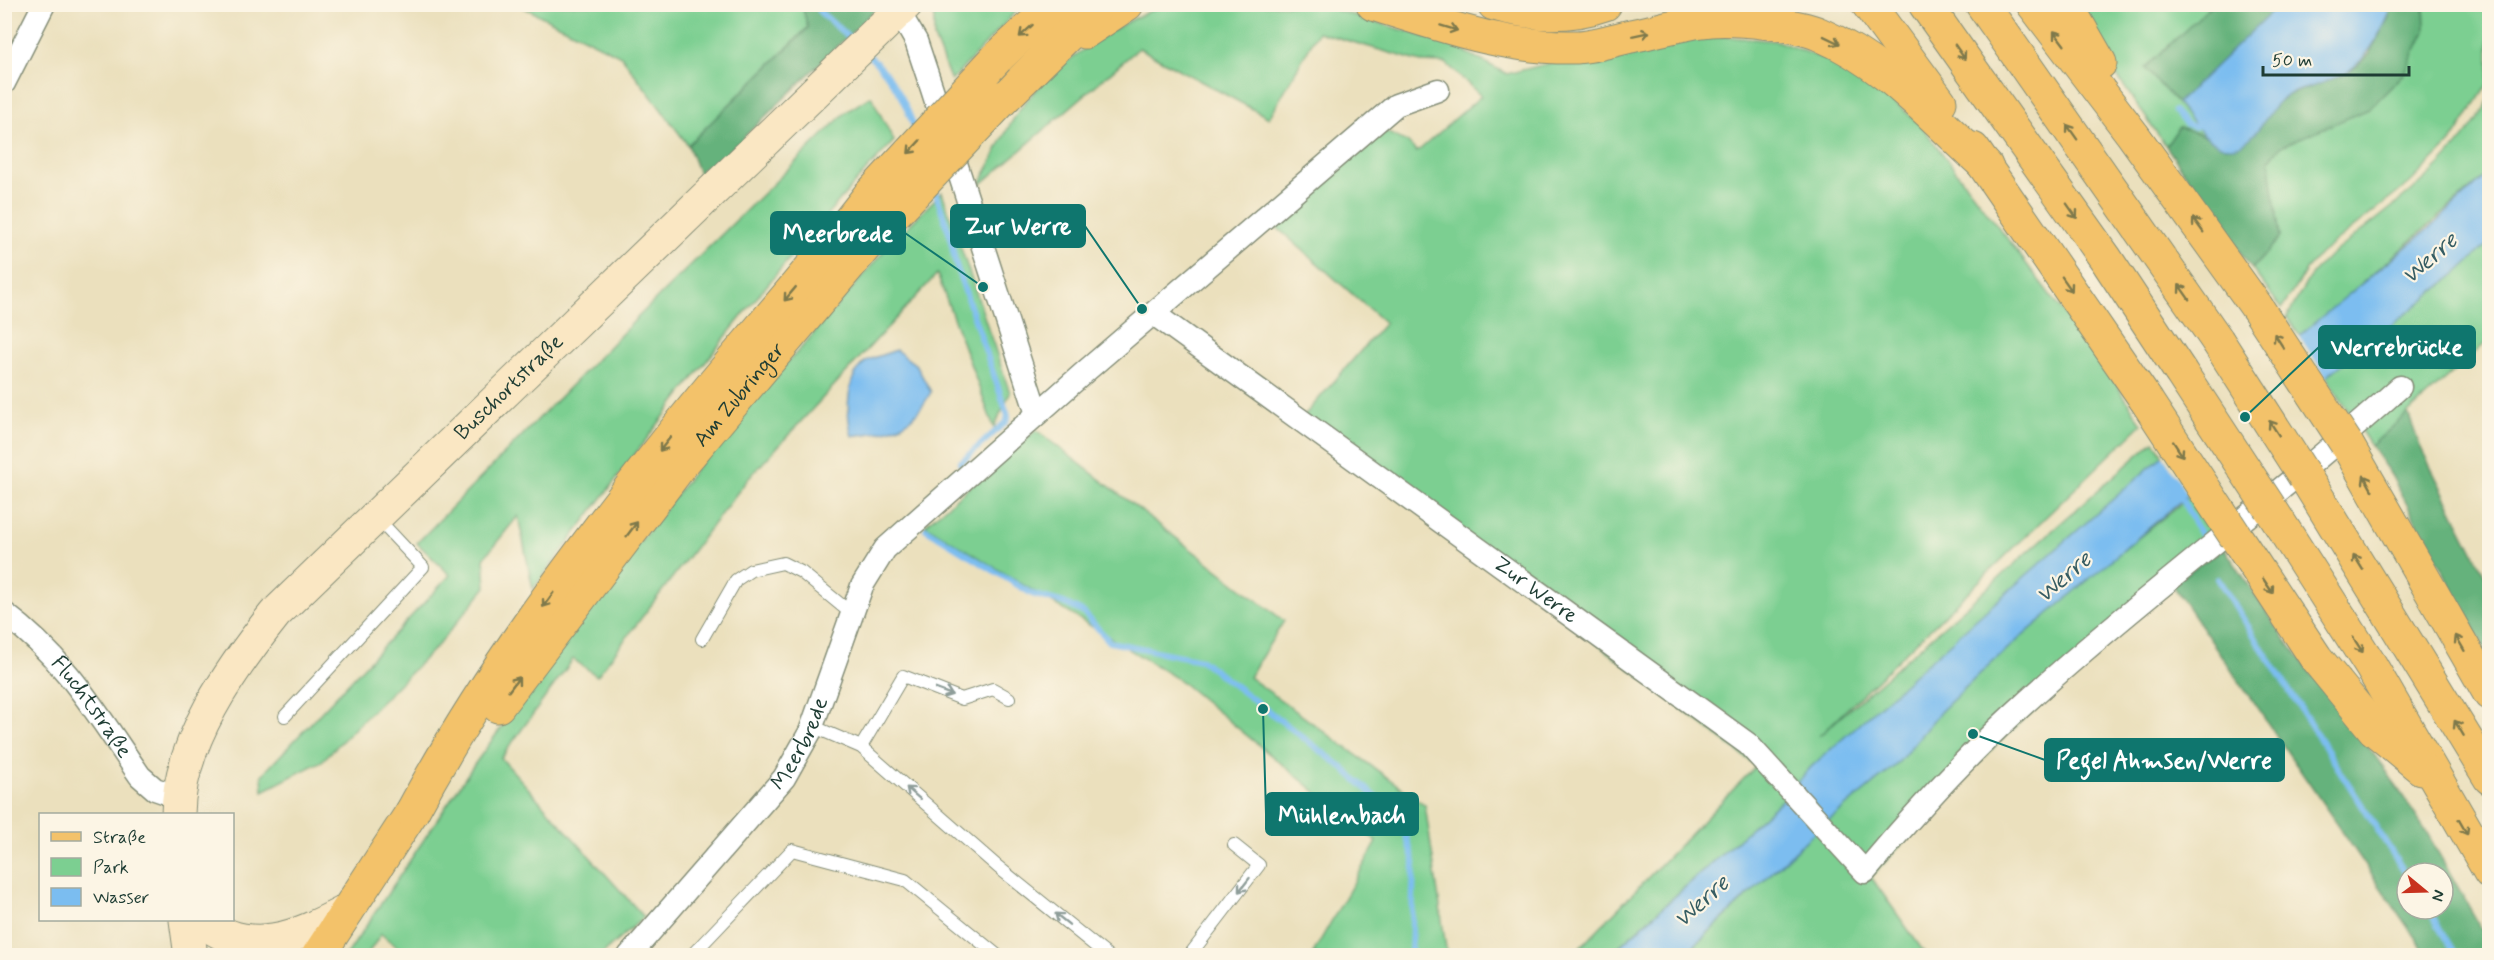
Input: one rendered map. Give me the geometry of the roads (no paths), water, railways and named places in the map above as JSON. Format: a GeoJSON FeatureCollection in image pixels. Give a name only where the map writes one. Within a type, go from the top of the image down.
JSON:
{"type":"FeatureCollection","features":[{"type":"Feature","properties":{"kind":"main road","name":"Am Zubringer"},"geometry":{"type":"LineString","coordinates":[[318,956],[412,812],[460,725],[575,562],[664,444],[828,249],[869,196],[997,58],[1055,4]]}},
{"type":"Feature","properties":{"kind":"main road","name":"Am Zubringer"},"geometry":{"type":"LineString","coordinates":[[412,812],[460,756],[684,461],[878,231],[1006,96],[1099,4]]}},
{"type":"Feature","properties":{"kind":"main road"},"geometry":{"type":"LineString","coordinates":[[1030,73],[1110,13],[1127,4]]}},
{"type":"Feature","properties":{"kind":"main road"},"geometry":{"type":"LineString","coordinates":[[1373,4],[1470,34],[1524,46],[1580,47],[1712,20],[1776,24],[1817,33],[1862,55],[1903,86],[1939,124],[1986,166]]}},
{"type":"Feature","properties":{"kind":"main road"},"geometry":{"type":"LineString","coordinates":[[1494,4],[1542,14],[1570,14],[1605,4]]}},
{"type":"Feature","properties":{"kind":"main road"},"geometry":{"type":"LineString","coordinates":[[1868,4],[1986,166],[2146,400],[2316,658],[2374,729],[2436,781]]}},
{"type":"Feature","properties":{"kind":"main road"},"geometry":{"type":"LineString","coordinates":[[1925,4],[2106,259],[2270,507],[2372,666],[2490,872]]}},
{"type":"Feature","properties":{"kind":"main road"},"geometry":{"type":"LineString","coordinates":[[1982,4],[2217,340],[2306,477],[2490,778]]}},
{"type":"Feature","properties":{"kind":"main road"},"geometry":{"type":"LineString","coordinates":[[2033,4],[2133,135],[2256,306],[2346,443],[2490,694]]}},
{"type":"Feature","properties":{"kind":"main road"},"geometry":{"type":"LineString","coordinates":[[2066,4],[2123,105],[2133,135]]}},
{"type":"Feature","properties":{"kind":"main road","name":"Buschortstraße"},"geometry":{"type":"LineString","coordinates":[[178,806],[193,746],[224,681],[275,614],[902,8]]}},
{"type":"Feature","properties":{"kind":"main road"},"geometry":{"type":"LineString","coordinates":[[203,921],[221,935],[236,941],[265,943],[286,939],[315,928],[347,911]]}},
{"type":"Feature","properties":{"kind":"main road"},"geometry":{"type":"LineString","coordinates":[[186,921],[191,956]]}},
{"type":"Feature","properties":{"kind":"street"},"geometry":{"type":"LineString","coordinates":[[4,83],[44,4]]}},
{"type":"Feature","properties":{"kind":"street"},"geometry":{"type":"LineString","coordinates":[[902,8],[932,88],[1037,414]]}},
{"type":"Feature","properties":{"kind":"street","name":"Meerbrede"},"geometry":{"type":"LineString","coordinates":[[629,956],[784,778],[812,726],[862,586],[885,549],[1037,414],[1396,105],[1438,90]]}},
{"type":"Feature","properties":{"kind":"street","name":"Zur Werre"},"geometry":{"type":"LineString","coordinates":[[1154,315],[1748,744],[1858,863],[1917,811],[2011,716],[2184,566],[2326,454],[2400,387]]}},
{"type":"Feature","properties":{"kind":"street","name":"Fluchtstraße"},"geometry":{"type":"LineString","coordinates":[[4,613],[30,632],[64,667],[140,776],[178,806]]}},
{"type":"Feature","properties":{"kind":"lane"},"geometry":{"type":"LineString","coordinates":[[285,716],[423,567],[375,516]]}},
{"type":"Feature","properties":{"kind":"lane"},"geometry":{"type":"LineString","coordinates":[[702,639],[736,580],[751,570],[783,563],[801,572],[852,614]]}},
{"type":"Feature","properties":{"kind":"lane"},"geometry":{"type":"LineString","coordinates":[[861,747],[903,676],[962,699],[993,689],[1009,698]]}},
{"type":"Feature","properties":{"kind":"lane"},"geometry":{"type":"LineString","coordinates":[[812,726],[861,747],[998,867],[1108,956]]}},
{"type":"Feature","properties":{"kind":"lane"},"geometry":{"type":"LineString","coordinates":[[1189,956],[1259,865],[1234,845]]}},
{"type":"Feature","properties":{"kind":"lane"},"geometry":{"type":"LineString","coordinates":[[691,956],[792,850],[905,880],[998,956]]}},
{"type":"Feature","properties":{"kind":"water"},"geometry":{"type":"Polygon","coordinates":[[[2279,5],[2389,5],[2389,9],[2385,23],[2373,45],[2353,67],[2336,78],[2288,95],[2274,107],[2255,133],[2241,145],[2232,147],[2216,143],[2194,124],[2177,103],[2279,5]]]}},
{"type":"Feature","properties":{"kind":"water","name":"Werre"},"geometry":{"type":"Polygon","coordinates":[[[2489,173],[2489,243],[2457,273],[2326,377],[1992,662],[1939,713],[1897,764],[1817,830],[1684,955],[1609,956],[1783,799],[1811,767],[1989,608],[2308,328],[2433,225],[2489,173]]]}},
{"type":"Feature","properties":{"kind":"water"},"geometry":{"type":"Polygon","coordinates":[[[896,350],[916,365],[931,392],[915,414],[899,426],[889,430],[852,436],[848,406],[851,384],[855,375],[860,366],[868,360],[896,350]]]}},
{"type":"Feature","properties":{"kind":"waterway"},"geometry":{"type":"LineString","coordinates":[[818,4],[820,12],[853,41]]}},
{"type":"Feature","properties":{"kind":"waterway"},"geometry":{"type":"LineString","coordinates":[[867,54],[884,71],[896,88],[915,130]]}},
{"type":"Feature","properties":{"kind":"waterway"},"geometry":{"type":"LineString","coordinates":[[2174,111],[2186,124],[2194,127],[2203,124]]}},
{"type":"Feature","properties":{"kind":"waterway"},"geometry":{"type":"LineString","coordinates":[[934,188],[949,232],[956,265],[1008,416],[1006,422],[960,463]]}},
{"type":"Feature","properties":{"kind":"waterway"},"geometry":{"type":"LineString","coordinates":[[2180,496],[2201,535]]}},
{"type":"Feature","properties":{"kind":"waterway"},"geometry":{"type":"LineString","coordinates":[[926,529],[1032,594],[1064,603],[1084,613],[1110,642],[1201,660],[1338,764],[1401,819],[1414,862],[1411,956]]}},
{"type":"Feature","properties":{"kind":"waterway"},"geometry":{"type":"LineString","coordinates":[[2218,579],[2397,861]]}},
{"type":"Feature","properties":{"kind":"waterway"},"geometry":{"type":"LineString","coordinates":[[2435,921],[2456,956]]}},
{"type":"Feature","properties":{"kind":"place","name":"Meerbrede"},"geometry":{"type":"Point","coordinates":[983,287]}},
{"type":"Feature","properties":{"kind":"place","name":"Zur Werre"},"geometry":{"type":"Point","coordinates":[1142,309]}},
{"type":"Feature","properties":{"kind":"place","name":"Werrebrücke"},"geometry":{"type":"Point","coordinates":[2245,417]}},
{"type":"Feature","properties":{"kind":"place","name":"Mühlenbach"},"geometry":{"type":"Point","coordinates":[1263,709]}},
{"type":"Feature","properties":{"kind":"place","name":"Pegel Ahmsen/Werre"},"geometry":{"type":"Point","coordinates":[1973,734]}}]}
